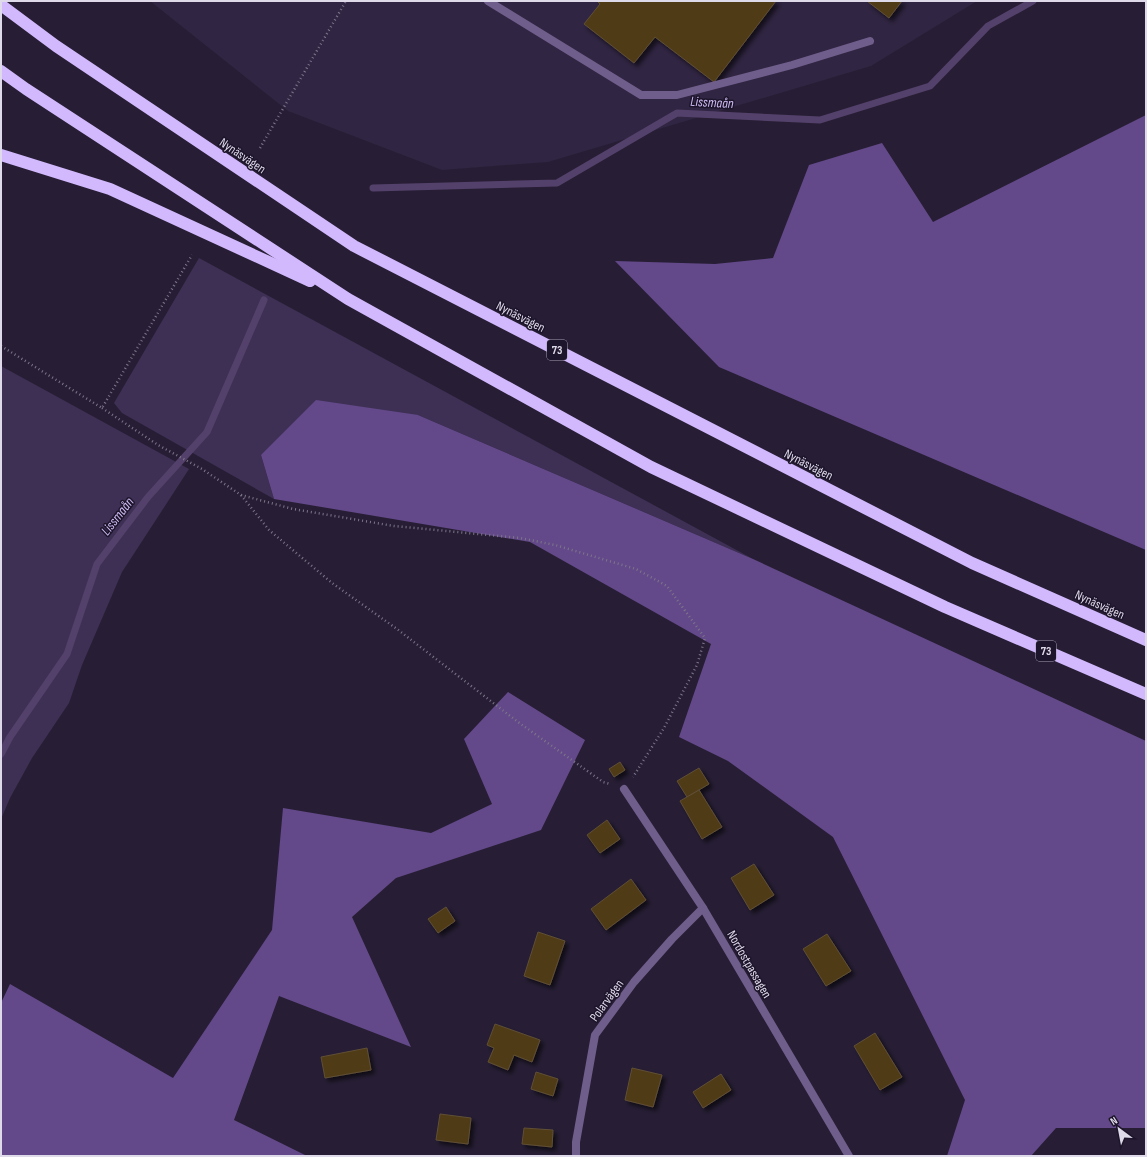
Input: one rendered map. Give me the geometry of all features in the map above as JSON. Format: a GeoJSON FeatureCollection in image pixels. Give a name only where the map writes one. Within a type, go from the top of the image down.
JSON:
{"type":"FeatureCollection","features":[{"type":"Feature","properties":{"kind":"highway","name":"Nynäsvägen"},"geometry":{"type":"LineString","coordinates":[[1,5],[56,46],[354,246],[972,563],[1146,640]]}},
{"type":"Feature","properties":{"kind":"highway","name":"73"},"geometry":{"type":"LineString","coordinates":[[1,71],[26,89],[348,299],[651,467],[945,607],[1146,694]]}},
{"type":"Feature","properties":{"kind":"highway"},"geometry":{"type":"LineString","coordinates":[[1,154],[110,189],[348,299]]}},
{"type":"Feature","properties":{"kind":"street"},"geometry":{"type":"LineString","coordinates":[[488,1],[641,95],[677,94],[792,65],[870,41]]}},
{"type":"Feature","properties":{"kind":"street","name":"Nordostpassagen"},"geometry":{"type":"LineString","coordinates":[[624,789],[703,908],[849,1156]]}},
{"type":"Feature","properties":{"kind":"street","name":"Polarvägen"},"geometry":{"type":"LineString","coordinates":[[576,1156],[576,1142],[595,1035],[634,982],[672,939],[703,908]]}},
{"type":"Feature","properties":{"kind":"path"},"geometry":{"type":"LineString","coordinates":[[260,148],[346,1]]}},
{"type":"Feature","properties":{"kind":"path"},"geometry":{"type":"LineString","coordinates":[[102,408],[192,255]]}},
{"type":"Feature","properties":{"kind":"path"},"geometry":{"type":"LineString","coordinates":[[1,346],[102,408],[158,445],[202,469],[241,495],[269,530],[332,582],[398,629],[518,722],[603,782],[624,789],[634,776],[664,728],[697,665],[706,638],[667,586],[636,569],[555,545],[520,538],[394,526],[294,509],[241,495]]}},
{"type":"Feature","properties":{"kind":"shaded area"},"geometry":{"type":"Polygon","coordinates":[[[150,1],[977,1],[871,66],[548,162],[442,170],[288,111],[150,1]]]}},
{"type":"Feature","properties":{"kind":"shaded area"},"geometry":{"type":"Polygon","coordinates":[[[1146,115],[1146,550],[719,367],[615,261],[715,264],[773,258],[809,165],[882,143],[933,222],[1146,115]]]}},
{"type":"Feature","properties":{"kind":"shaded area"},"geometry":{"type":"Polygon","coordinates":[[[199,258],[753,559],[418,415],[261,455],[274,499],[122,413],[114,403],[199,258]]]}},
{"type":"Feature","properties":{"kind":"shaded area"},"geometry":{"type":"Polygon","coordinates":[[[1,366],[189,469],[122,572],[82,665],[69,703],[32,758],[10,798],[1,819],[1,366]]]}},
{"type":"Feature","properties":{"kind":"shaded area"},"geometry":{"type":"Polygon","coordinates":[[[316,400],[418,415],[753,559],[1146,741],[1146,1128],[1056,1128],[1031,1156],[947,1156],[965,1100],[833,837],[728,761],[679,737],[711,644],[530,542],[274,499],[261,455],[316,400]]]}},
{"type":"Feature","properties":{"kind":"shaded area"},"geometry":{"type":"Polygon","coordinates":[[[508,692],[585,740],[541,830],[396,878],[352,917],[411,1047],[279,996],[234,1120],[307,1156],[1,1156],[1,1003],[10,984],[173,1078],[272,930],[283,808],[431,833],[492,804],[464,739],[508,692]]]}},
{"type":"Feature","properties":{"kind":"building"},"geometry":{"type":"Polygon","coordinates":[[[597,1],[776,1],[714,82],[655,37],[634,63],[584,24],[600,4],[597,1]]]}},
{"type":"Feature","properties":{"kind":"building"},"geometry":{"type":"Polygon","coordinates":[[[867,1],[902,1],[889,18],[867,1]]]}},
{"type":"Feature","properties":{"kind":"building"},"geometry":{"type":"Polygon","coordinates":[[[620,762],[625,770],[614,777],[609,769],[620,762]]]}},
{"type":"Feature","properties":{"kind":"building"},"geometry":{"type":"Polygon","coordinates":[[[699,768],[709,784],[687,797],[677,781],[699,768]]]}},
{"type":"Feature","properties":{"kind":"building"},"geometry":{"type":"Polygon","coordinates":[[[699,790],[722,827],[702,839],[680,801],[699,790]]]}},
{"type":"Feature","properties":{"kind":"building"},"geometry":{"type":"Polygon","coordinates":[[[607,820],[620,839],[600,853],[587,835],[607,820]]]}},
{"type":"Feature","properties":{"kind":"building"},"geometry":{"type":"Polygon","coordinates":[[[754,864],[774,895],[750,910],[731,878],[754,864]]]}},
{"type":"Feature","properties":{"kind":"building"},"geometry":{"type":"Polygon","coordinates":[[[631,879],[646,900],[606,930],[591,909],[631,879]]]}},
{"type":"Feature","properties":{"kind":"building"},"geometry":{"type":"Polygon","coordinates":[[[446,907],[455,921],[438,933],[428,919],[446,907]]]}},
{"type":"Feature","properties":{"kind":"building"},"geometry":{"type":"Polygon","coordinates":[[[538,932],[565,941],[550,985],[524,976],[538,932]]]}},
{"type":"Feature","properties":{"kind":"building"},"geometry":{"type":"Polygon","coordinates":[[[827,934],[851,971],[826,986],[803,949],[827,934]]]}},
{"type":"Feature","properties":{"kind":"building"},"geometry":{"type":"Polygon","coordinates":[[[495,1024],[540,1040],[532,1062],[514,1055],[508,1070],[488,1062],[494,1048],[487,1045],[495,1024]]]}},
{"type":"Feature","properties":{"kind":"building"},"geometry":{"type":"Polygon","coordinates":[[[875,1033],[902,1077],[880,1090],[854,1046],[875,1033]]]}},
{"type":"Feature","properties":{"kind":"building"},"geometry":{"type":"Polygon","coordinates":[[[367,1048],[371,1070],[325,1078],[321,1057],[367,1048]]]}},
{"type":"Feature","properties":{"kind":"building"},"geometry":{"type":"Polygon","coordinates":[[[632,1068],[662,1075],[653,1107],[625,1100],[632,1068]]]}},
{"type":"Feature","properties":{"kind":"building"},"geometry":{"type":"Polygon","coordinates":[[[536,1072],[558,1079],[553,1096],[531,1089],[536,1072]]]}},
{"type":"Feature","properties":{"kind":"building"},"geometry":{"type":"Polygon","coordinates":[[[721,1074],[731,1090],[703,1108],[693,1092],[721,1074]]]}},
{"type":"Feature","properties":{"kind":"building"},"geometry":{"type":"Polygon","coordinates":[[[440,1114],[471,1118],[468,1144],[436,1140],[440,1114]]]}},
{"type":"Feature","properties":{"kind":"building"},"geometry":{"type":"Polygon","coordinates":[[[524,1128],[553,1130],[552,1147],[522,1144],[524,1128]]]}},
{"type":"Feature","properties":{"kind":"waterway","name":"Lissmaån"},"geometry":{"type":"LineString","coordinates":[[373,188],[557,183],[677,113],[820,120],[930,86],[988,26],[1033,1]]}},
{"type":"Feature","properties":{"kind":"waterway","name":"Lissmaån"},"geometry":{"type":"LineString","coordinates":[[1,754],[10,737],[67,654],[97,564],[148,497],[207,432],[264,300]]}}]}
